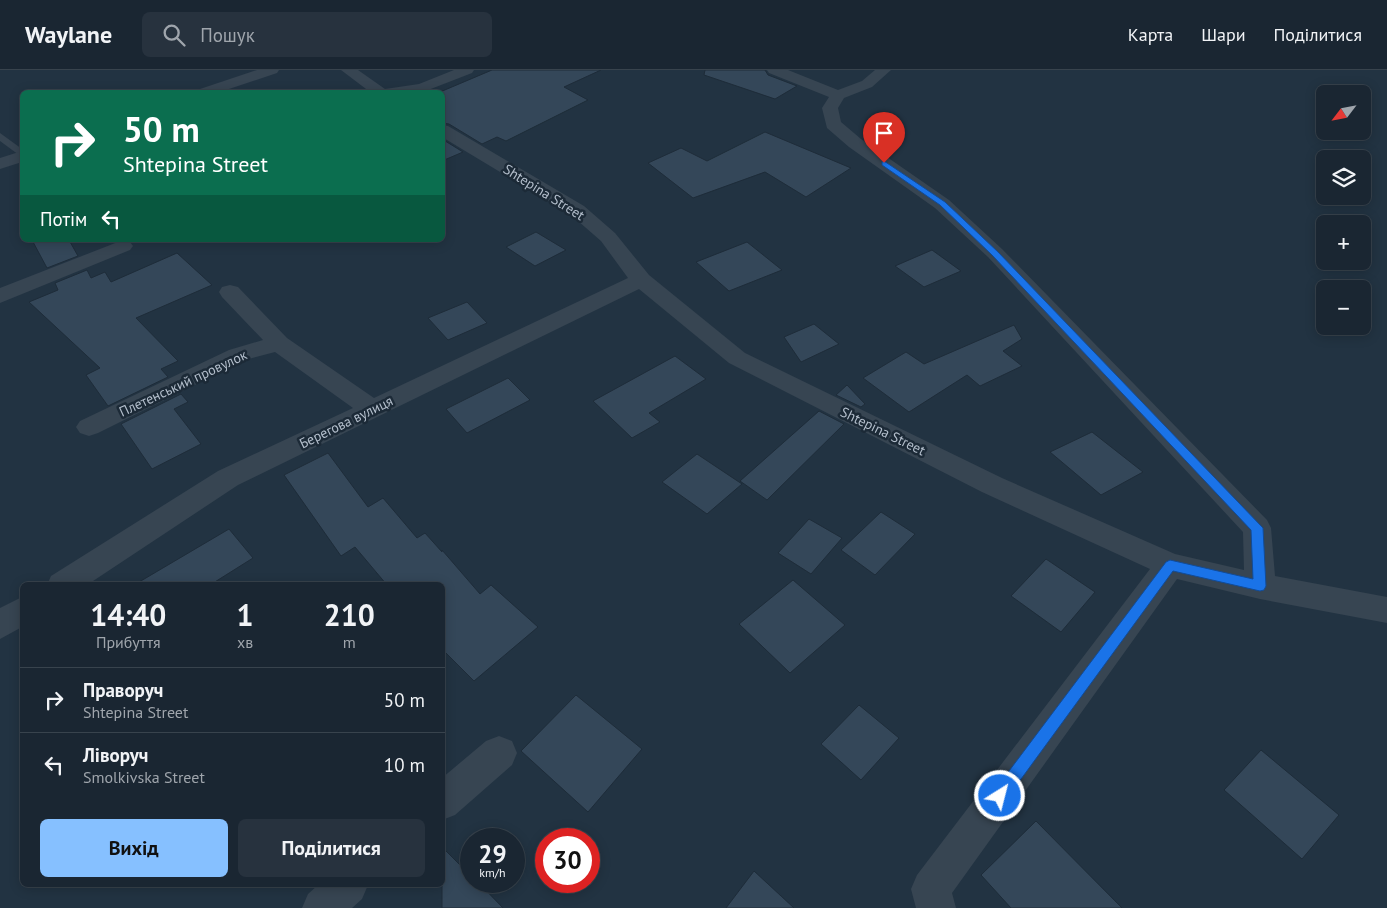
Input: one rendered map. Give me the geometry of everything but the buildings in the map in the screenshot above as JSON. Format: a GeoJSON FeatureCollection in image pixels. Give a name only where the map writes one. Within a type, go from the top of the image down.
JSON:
{"type":"FeatureCollection","features":[{"type":"Feature","properties":{"kind":"street"},"geometry":{"type":"LineString","coordinates":[[212,90],[272,70]]}},
{"type":"Feature","properties":{"kind":"street"},"geometry":{"type":"LineString","coordinates":[[348,70],[376,90]]}},
{"type":"Feature","properties":{"kind":"street"},"geometry":{"type":"LineString","coordinates":[[406,90],[422,88],[467,70]]}},
{"type":"Feature","properties":{"kind":"street"},"geometry":{"type":"LineString","coordinates":[[774,70],[838,95]]}},
{"type":"Feature","properties":{"kind":"street"},"geometry":{"type":"LineString","coordinates":[[884,70],[867,84],[838,95],[830,108],[833,124],[855,143],[942,204],[988,247],[1257,528],[1260,586]]}},
{"type":"Feature","properties":{"kind":"street","name":"Shtepina Street"},"geometry":{"type":"LineString","coordinates":[[445,132],[577,210],[608,237],[641,280],[737,358],[992,485],[1170,565],[1260,586],[1387,610]]}},
{"type":"Feature","properties":{"kind":"street"},"geometry":{"type":"LineString","coordinates":[[0,164],[20,155]]}},
{"type":"Feature","properties":{"kind":"street"},"geometry":{"type":"LineString","coordinates":[[0,296],[123,246]]}},
{"type":"Feature","properties":{"kind":"street","name":"Берегова вулиця"},"geometry":{"type":"LineString","coordinates":[[67,582],[228,478],[641,280]]}},
{"type":"Feature","properties":{"kind":"street"},"geometry":{"type":"LineString","coordinates":[[230,292],[279,343],[372,409]]}},
{"type":"Feature","properties":{"kind":"street","name":"Плетенський провулок"},"geometry":{"type":"LineString","coordinates":[[89,427],[237,355],[279,343]]}},
{"type":"Feature","properties":{"kind":"street"},"geometry":{"type":"LineString","coordinates":[[936,908],[931,889],[1170,565]]}},
{"type":"Feature","properties":{"kind":"street"},"geometry":{"type":"LineString","coordinates":[[0,625],[20,612]]}},
{"type":"Feature","properties":{"kind":"street"},"geometry":{"type":"LineString","coordinates":[[445,799],[499,753]]}},
{"type":"Feature","properties":{"kind":"street"},"geometry":{"type":"LineString","coordinates":[[322,908],[346,887]]}},
{"type":"Feature","properties":{"kind":"lane"},"geometry":{"type":"LineString","coordinates":[[0,136],[20,152]]}},
{"type":"Feature","properties":{"kind":"route"},"geometry":{"type":"LineString","coordinates":[[884,163],[942,204],[995,253],[1257,528],[1260,586],[1170,565],[1000,796]]}}]}
